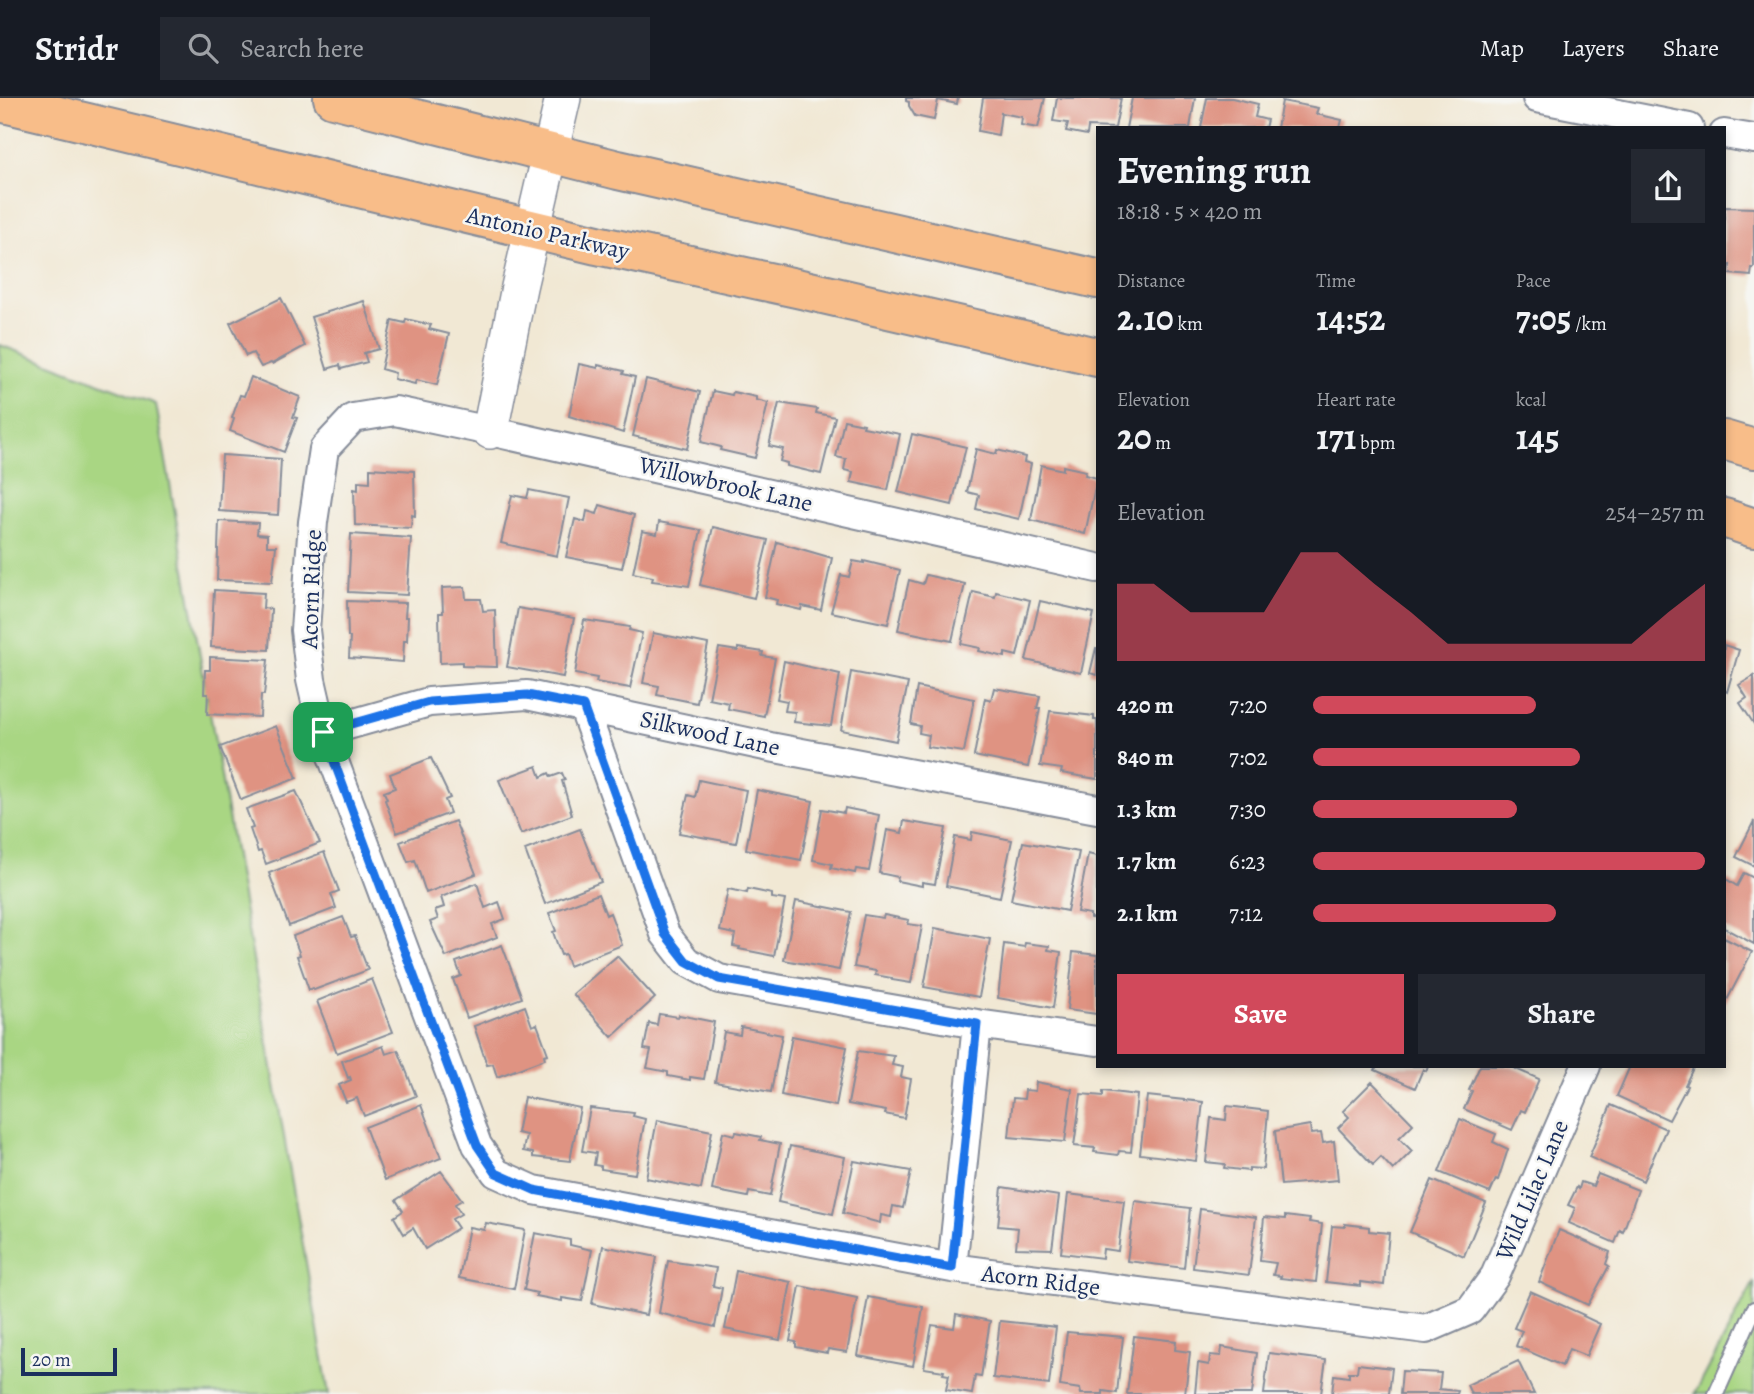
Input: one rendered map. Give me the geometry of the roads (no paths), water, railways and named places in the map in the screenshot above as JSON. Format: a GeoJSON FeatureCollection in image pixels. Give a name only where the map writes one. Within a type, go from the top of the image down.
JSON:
{"type":"FeatureCollection","features":[{"type":"Feature","properties":{"kind":"main road"},"geometry":{"type":"LineString","coordinates":[[333,98],[618,170],[1096,279]]}},
{"type":"Feature","properties":{"kind":"main road","name":"Antonio Parkway"},"geometry":{"type":"LineString","coordinates":[[0,102],[532,229],[1096,357]]}},
{"type":"Feature","properties":{"kind":"main road"},"geometry":{"type":"LineString","coordinates":[[1726,441],[1754,449]]}},
{"type":"Feature","properties":{"kind":"main road"},"geometry":{"type":"LineString","coordinates":[[1726,519],[1754,528]]}},
{"type":"Feature","properties":{"kind":"street"},"geometry":{"type":"LineString","coordinates":[[490,431],[532,229],[563,98]]}},
{"type":"Feature","properties":{"kind":"street"},"geometry":{"type":"LineString","coordinates":[[1537,98],[1679,126]]}},
{"type":"Feature","properties":{"kind":"street"},"geometry":{"type":"LineString","coordinates":[[1726,134],[1754,139]]}},
{"type":"Feature","properties":{"kind":"street","name":"Willowbrook Lane"},"geometry":{"type":"LineString","coordinates":[[353,418],[395,411],[1096,568]]}},
{"type":"Feature","properties":{"kind":"street","name":"Acorn Ridge"},"geometry":{"type":"LineString","coordinates":[[353,418],[324,449],[313,522],[305,630],[311,680],[323,732],[477,1145],[496,1173],[534,1190],[952,1268],[1426,1329],[1470,1310]]}},
{"type":"Feature","properties":{"kind":"street","name":"Silkwood Lane"},"geometry":{"type":"LineString","coordinates":[[323,732],[429,702],[527,695],[770,747],[1096,809]]}},
{"type":"Feature","properties":{"kind":"street"},"geometry":{"type":"LineString","coordinates":[[583,706],[665,934],[686,961],[719,979],[977,1024],[1096,1041]]}},
{"type":"Feature","properties":{"kind":"street"},"geometry":{"type":"LineString","coordinates":[[952,1268],[977,1024]]}},
{"type":"Feature","properties":{"kind":"street","name":"Wild Lilac Lane"},"geometry":{"type":"LineString","coordinates":[[1470,1310],[1495,1276],[1585,1068]]}},
{"type":"Feature","properties":{"kind":"lane"},"geometry":{"type":"LineString","coordinates":[[1716,1394],[1754,1310]]}}]}
